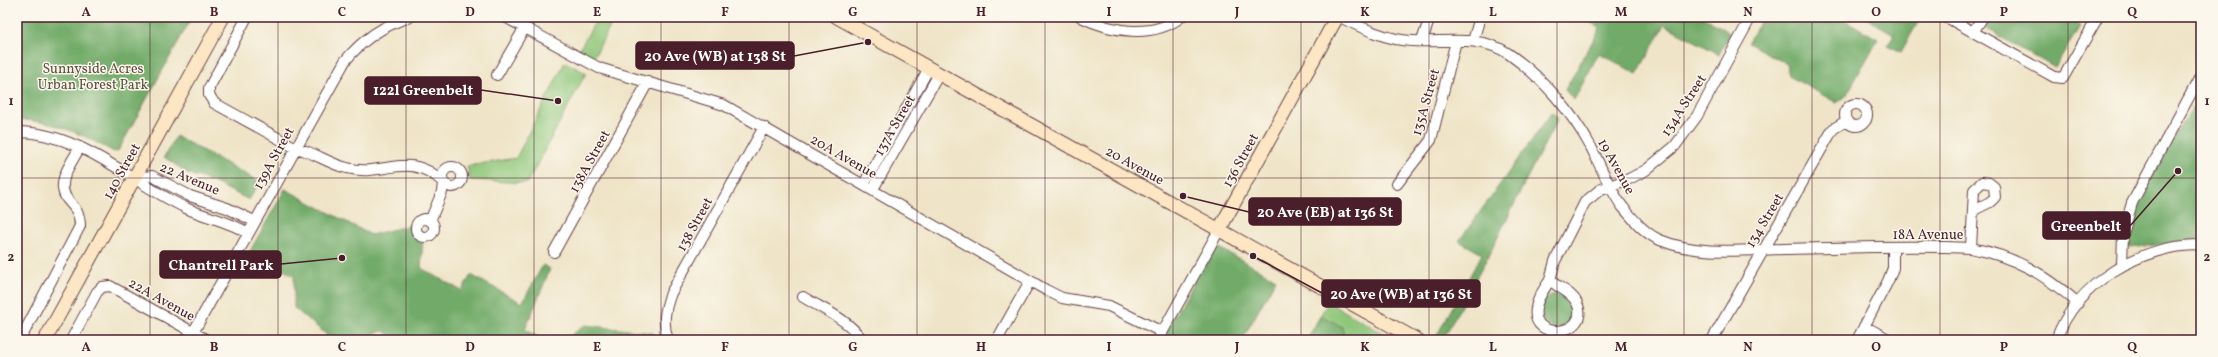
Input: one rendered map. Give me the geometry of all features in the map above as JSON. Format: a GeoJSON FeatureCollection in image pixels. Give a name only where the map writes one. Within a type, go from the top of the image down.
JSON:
{"type":"FeatureCollection","features":[{"type":"Feature","properties":{"kind":"street","name":"140 Street"},"geometry":{"type":"LineString","coordinates":[[45,340],[223,17]]}},
{"type":"Feature","properties":{"kind":"street"},"geometry":{"type":"LineString","coordinates":[[248,17],[210,88],[209,95],[214,103],[296,148],[308,150],[346,168],[370,170],[394,165],[416,167],[435,174],[443,182],[442,192],[430,221]]}},
{"type":"Feature","properties":{"kind":"street","name":"139A Street"},"geometry":{"type":"LineString","coordinates":[[191,336],[340,69],[351,53],[371,34],[392,23],[410,17]]}},
{"type":"Feature","properties":{"kind":"street","name":"20A Avenue"},"geometry":{"type":"LineString","coordinates":[[505,17],[594,66],[716,102],[764,127],[1062,298],[1115,308],[1160,336]]}},
{"type":"Feature","properties":{"kind":"street"},"geometry":{"type":"LineString","coordinates":[[1081,17],[1096,23],[1130,31],[1152,31],[1172,24],[1182,17]]}},
{"type":"Feature","properties":{"kind":"street","name":"19 Avenue"},"geometry":{"type":"LineString","coordinates":[[1338,17],[1367,30],[1388,37],[1422,41],[1472,40],[1485,43],[1508,53],[1543,84],[1581,131],[1621,204],[1639,226],[1658,239],[1677,246],[1762,250]]}},
{"type":"Feature","properties":{"kind":"street","name":"136 Street"},"geometry":{"type":"LineString","coordinates":[[1160,336],[1338,17]]}},
{"type":"Feature","properties":{"kind":"street"},"geometry":{"type":"LineString","coordinates":[[1422,41],[1430,17]]}},
{"type":"Feature","properties":{"kind":"street"},"geometry":{"type":"LineString","coordinates":[[1472,40],[1478,24],[1478,17]]}},
{"type":"Feature","properties":{"kind":"street","name":"134A Street"},"geometry":{"type":"LineString","coordinates":[[1550,280],[1556,287],[1574,298],[1577,303],[1579,316],[1576,322],[1565,330],[1550,330],[1543,326],[1535,313],[1536,305],[1550,280],[1556,261],[1585,202],[1601,189],[1629,179],[1646,170],[1674,146],[1696,116],[1751,17]]}},
{"type":"Feature","properties":{"kind":"street"},"geometry":{"type":"LineString","coordinates":[[1946,17],[2054,77],[2063,78],[2094,18]]}},
{"type":"Feature","properties":{"kind":"street"},"geometry":{"type":"LineString","coordinates":[[1973,32],[1983,17]]}},
{"type":"Feature","properties":{"kind":"street","name":"20 Avenue"},"geometry":{"type":"LineString","coordinates":[[844,19],[934,71],[1417,340]]}},
{"type":"Feature","properties":{"kind":"street"},"geometry":{"type":"LineString","coordinates":[[496,75],[525,28]]}},
{"type":"Feature","properties":{"kind":"street","name":"135A Street"},"geometry":{"type":"LineString","coordinates":[[1397,184],[1431,140],[1456,41]]}},
{"type":"Feature","properties":{"kind":"street","name":"137A Street"},"geometry":{"type":"LineString","coordinates":[[868,187],[934,71]]}},
{"type":"Feature","properties":{"kind":"street"},"geometry":{"type":"LineString","coordinates":[[2122,266],[2123,234],[2132,203],[2201,75]]}},
{"type":"Feature","properties":{"kind":"street","name":"138A Street"},"geometry":{"type":"LineString","coordinates":[[554,252],[648,82]]}},
{"type":"Feature","properties":{"kind":"street","name":"134 Street"},"geometry":{"type":"LineString","coordinates":[[1712,340],[1832,129],[1846,121]]}},
{"type":"Feature","properties":{"kind":"street","name":"138 Street"},"geometry":{"type":"LineString","coordinates":[[668,339],[664,319],[665,309],[671,293],[764,127]]}},
{"type":"Feature","properties":{"kind":"street","name":"22 Avenue"},"geometry":{"type":"LineString","coordinates":[[17,132],[52,136],[80,147],[185,208],[229,222],[248,233]]}},
{"type":"Feature","properties":{"kind":"street"},"geometry":{"type":"LineString","coordinates":[[20,340],[80,226],[77,210],[66,198],[63,182],[80,147]]}},
{"type":"Feature","properties":{"kind":"street","name":"22 Avenue"},"geometry":{"type":"LineString","coordinates":[[135,178],[152,176],[190,196],[227,208],[254,221]]}},
{"type":"Feature","properties":{"kind":"street"},"geometry":{"type":"LineString","coordinates":[[185,208],[190,196]]}},
{"type":"Feature","properties":{"kind":"street"},"geometry":{"type":"LineString","coordinates":[[1971,248],[1974,210]]}},
{"type":"Feature","properties":{"kind":"street"},"geometry":{"type":"LineString","coordinates":[[2056,340],[2065,320],[2078,303],[2104,278],[2122,266],[2151,252],[2201,245]]}},
{"type":"Feature","properties":{"kind":"street"},"geometry":{"type":"LineString","coordinates":[[1856,340],[1893,268],[1894,248]]}},
{"type":"Feature","properties":{"kind":"street","name":"18A Avenue"},"geometry":{"type":"LineString","coordinates":[[1762,250],[1971,248],[1996,253],[2031,267],[2078,303]]}},
{"type":"Feature","properties":{"kind":"street"},"geometry":{"type":"LineString","coordinates":[[997,340],[1030,281]]}},
{"type":"Feature","properties":{"kind":"street","name":"22A Avenue"},"geometry":{"type":"LineString","coordinates":[[71,340],[97,292],[102,287],[110,286],[191,336],[207,340]]}},
{"type":"Feature","properties":{"kind":"street"},"geometry":{"type":"LineString","coordinates":[[803,298],[840,318],[853,327],[862,340]]}},
{"type":"Feature","properties":{"kind":"street"},"geometry":{"type":"LineString","coordinates":[[1864,326],[1890,340]]}},
{"type":"Feature","properties":{"kind":"green space","name":"Sunnyside Acres Urban Forest Park"},"geometry":{"type":"Polygon","coordinates":[[[17,17],[192,17],[118,151],[114,152],[79,134],[56,126],[17,120],[17,17]]]}},
{"type":"Feature","properties":{"kind":"green space"},"geometry":{"type":"Polygon","coordinates":[[[598,17],[615,17],[593,59],[579,50],[598,17]]]}},
{"type":"Feature","properties":{"kind":"green space"},"geometry":{"type":"Polygon","coordinates":[[[1581,17],[1703,17],[1731,33],[1719,54],[1665,25],[1637,74],[1599,53],[1574,100],[1565,90],[1600,28],[1581,17]]]}},
{"type":"Feature","properties":{"kind":"green space"},"geometry":{"type":"Polygon","coordinates":[[[1763,17],[1839,17],[1878,39],[1846,96],[1837,103],[1789,76],[1787,64],[1748,43],[1763,17]]]}},
{"type":"Feature","properties":{"kind":"green space"},"geometry":{"type":"Polygon","coordinates":[[[1864,17],[1921,17],[1901,52],[1888,45],[1894,34],[1864,17]]]}},
{"type":"Feature","properties":{"kind":"green space"},"geometry":{"type":"Polygon","coordinates":[[[1994,17],[2064,17],[2080,26],[2055,68],[1984,27],[1994,17]]]}},
{"type":"Feature","properties":{"kind":"green space"},"geometry":{"type":"Polygon","coordinates":[[[565,62],[586,73],[527,183],[470,180],[467,166],[516,158],[565,62]]]}},
{"type":"Feature","properties":{"kind":"green space"},"geometry":{"type":"Polygon","coordinates":[[[2201,94],[2201,240],[2129,248],[2128,229],[2141,195],[2160,160],[2201,94]]]}},
{"type":"Feature","properties":{"kind":"green space"},"geometry":{"type":"Polygon","coordinates":[[[1552,112],[1558,119],[1490,253],[1443,339],[1437,335],[1482,254],[1459,241],[1552,112]]]}},
{"type":"Feature","properties":{"kind":"green space"},"geometry":{"type":"Polygon","coordinates":[[[176,136],[260,182],[249,200],[211,181],[189,174],[164,157],[176,136]]]}},
{"type":"Feature","properties":{"kind":"green space"},"geometry":{"type":"Polygon","coordinates":[[[285,189],[371,235],[411,225],[415,235],[423,240],[421,268],[462,291],[471,275],[522,303],[543,265],[550,269],[525,330],[543,340],[400,340],[383,331],[363,337],[362,340],[323,340],[327,335],[294,308],[294,276],[250,251],[285,189]]]}},
{"type":"Feature","properties":{"kind":"green space"},"geometry":{"type":"Polygon","coordinates":[[[1214,245],[1276,279],[1242,340],[1161,340],[1214,245]]]}},
{"type":"Feature","properties":{"kind":"green space"},"geometry":{"type":"Polygon","coordinates":[[[1557,294],[1563,295],[1569,299],[1573,305],[1573,317],[1569,323],[1563,327],[1557,328],[1551,327],[1545,323],[1541,317],[1540,311],[1541,305],[1545,299],[1551,295],[1557,294]]]}},
{"type":"Feature","properties":{"kind":"green space"},"geometry":{"type":"Polygon","coordinates":[[[1328,302],[1395,340],[1307,340],[1328,302]]]}},
{"type":"Feature","properties":{"kind":"green space"},"geometry":{"type":"Polygon","coordinates":[[[1321,315],[1342,327],[1345,340],[1307,340],[1321,315]]]}},
{"type":"Feature","properties":{"kind":"green space"},"geometry":{"type":"Polygon","coordinates":[[[585,325],[653,333],[655,340],[565,340],[585,325]]]}},
{"type":"Feature","properties":{"kind":"place","name":"20 Ave (WB) at 138 St"},"geometry":{"type":"Point","coordinates":[868,42]}},
{"type":"Feature","properties":{"kind":"place","name":"122l Greenbelt"},"geometry":{"type":"Point","coordinates":[558,101]}},
{"type":"Feature","properties":{"kind":"place","name":"Greenbelt"},"geometry":{"type":"Point","coordinates":[2178,171]}},
{"type":"Feature","properties":{"kind":"place","name":"20 Ave (EB) at 136 St"},"geometry":{"type":"Point","coordinates":[1183,196]}},
{"type":"Feature","properties":{"kind":"place","name":"20 Ave (WB) at 136 St"},"geometry":{"type":"Point","coordinates":[1253,256]}},
{"type":"Feature","properties":{"kind":"place","name":"Chantrell Park"},"geometry":{"type":"Point","coordinates":[342,258]}}]}
